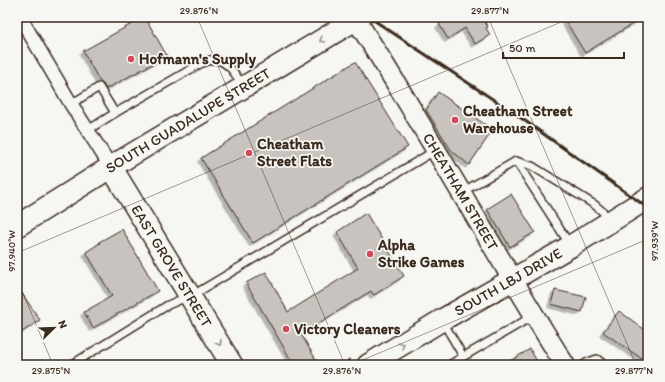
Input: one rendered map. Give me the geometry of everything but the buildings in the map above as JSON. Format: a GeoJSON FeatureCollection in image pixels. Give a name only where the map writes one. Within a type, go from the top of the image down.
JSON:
{"type":"FeatureCollection","features":[{"type":"Feature","properties":{"kind":"main road","name":"SOUTH GUADALUPE STREET"},"geometry":{"type":"LineString","coordinates":[[17,226],[111,167],[358,18]]}},
{"type":"Feature","properties":{"kind":"main road","name":"EAST GROVE STREET"},"geometry":{"type":"LineString","coordinates":[[111,167],[232,365]]}},
{"type":"Feature","properties":{"kind":"main road","name":"SOUTH LBJ DRIVE"},"geometry":{"type":"LineString","coordinates":[[379,363],[442,320],[571,246],[648,198]]}},
{"type":"Feature","properties":{"kind":"street"},"geometry":{"type":"LineString","coordinates":[[20,17],[111,167]]}},
{"type":"Feature","properties":{"kind":"street","name":"CHEATHAM STREET"},"geometry":{"type":"LineString","coordinates":[[358,18],[512,280],[565,365]]}},
{"type":"Feature","properties":{"kind":"lane"},"geometry":{"type":"LineString","coordinates":[[88,130],[193,68],[211,60],[223,62],[235,74],[244,88]]}},
{"type":"Feature","properties":{"kind":"lane"},"geometry":{"type":"LineString","coordinates":[[72,104],[99,87],[115,113]]}},
{"type":"Feature","properties":{"kind":"lane"},"geometry":{"type":"LineString","coordinates":[[71,365],[168,305],[198,292],[436,150]]}},
{"type":"Feature","properties":{"kind":"lane"},"geometry":{"type":"LineString","coordinates":[[516,161],[571,246]]}},
{"type":"Feature","properties":{"kind":"lane"},"geometry":{"type":"LineString","coordinates":[[461,192],[516,161],[532,166],[595,205],[603,212],[610,222]]}},
{"type":"Feature","properties":{"kind":"lane"},"geometry":{"type":"LineString","coordinates":[[449,365],[534,316]]}},
{"type":"Feature","properties":{"kind":"lane"},"geometry":{"type":"LineString","coordinates":[[442,320],[463,356]]}},
{"type":"Feature","properties":{"kind":"lane"},"geometry":{"type":"LineString","coordinates":[[582,365],[597,359],[605,365]]}},
{"type":"Feature","properties":{"kind":"railway"},"geometry":{"type":"LineString","coordinates":[[369,17],[521,118],[648,208]]}},
{"type":"Feature","properties":{"kind":"place","name":"Hofmann's Supply"},"geometry":{"type":"Point","coordinates":[131,59]}},
{"type":"Feature","properties":{"kind":"place","name":"Cheatham Street Warehouse"},"geometry":{"type":"Point","coordinates":[455,120]}},
{"type":"Feature","properties":{"kind":"place","name":"Cheatham Street Flats"},"geometry":{"type":"Point","coordinates":[249,153]}},
{"type":"Feature","properties":{"kind":"place","name":"Alpha Strike Games"},"geometry":{"type":"Point","coordinates":[370,254]}},
{"type":"Feature","properties":{"kind":"place","name":"Victory Cleaners"},"geometry":{"type":"Point","coordinates":[286,329]}}]}
